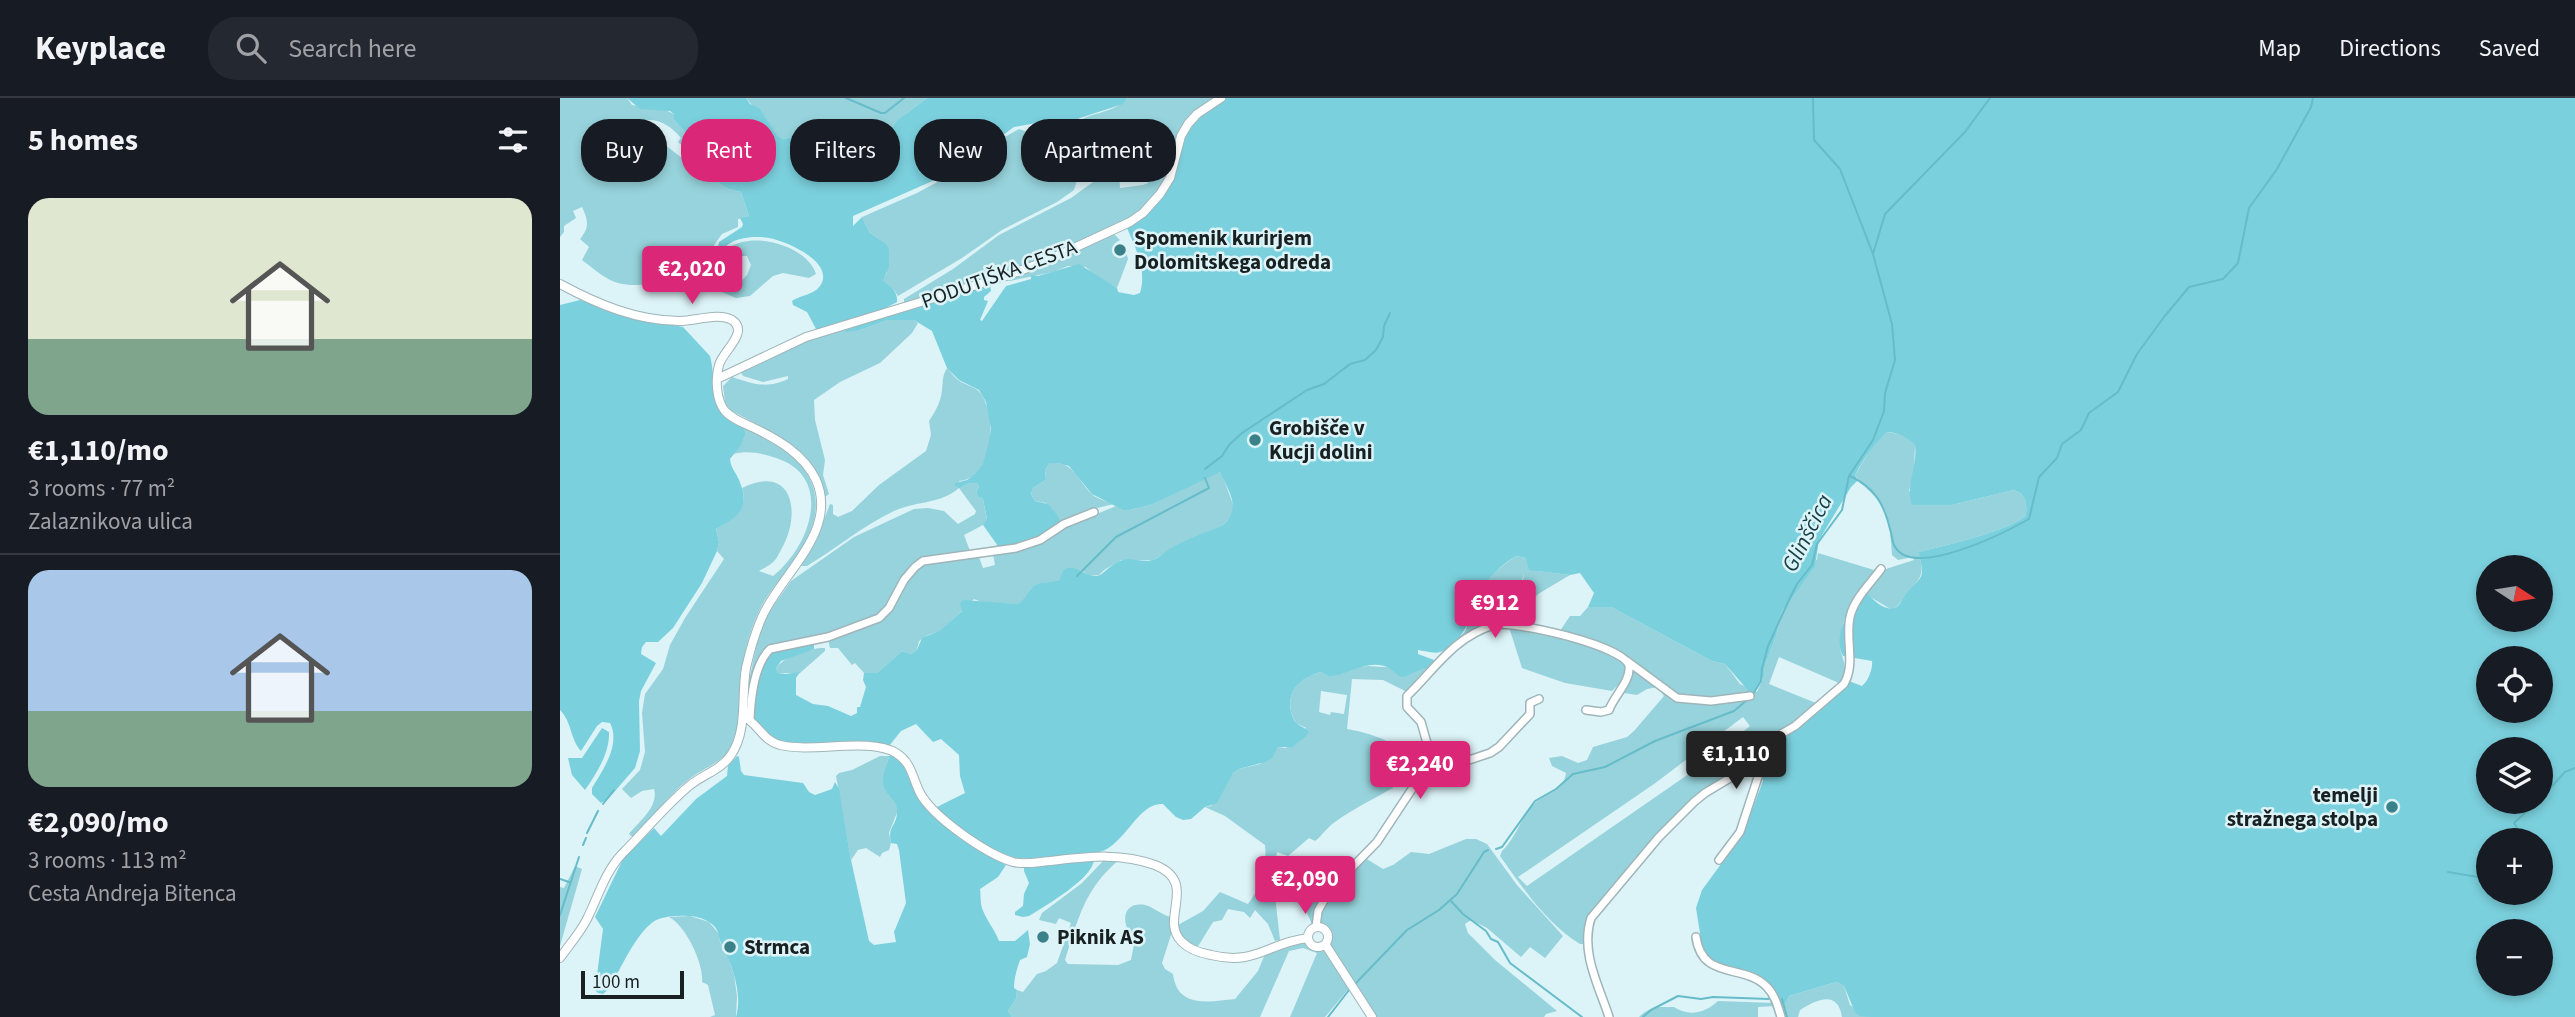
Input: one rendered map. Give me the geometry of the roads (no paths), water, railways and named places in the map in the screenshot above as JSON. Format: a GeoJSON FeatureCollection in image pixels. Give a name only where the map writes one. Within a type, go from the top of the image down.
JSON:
{"type":"FeatureCollection","features":[{"type":"Feature","properties":{"kind":"street","name":"PODUTIŠKA CESTA"},"geometry":{"type":"LineString","coordinates":[[717,379],[806,337],[1006,276],[1044,262],[1130,222],[1143,213],[1170,178],[1181,136],[1188,124],[1197,114],[1221,98]]}},
{"type":"Feature","properties":{"kind":"street"},"geometry":{"type":"LineString","coordinates":[[560,284],[579,296],[628,314],[680,321],[729,318],[738,328],[737,335],[719,365],[717,379],[720,402],[725,412],[780,442],[799,457],[816,478],[821,501],[820,515],[811,540],[762,615],[746,668],[746,717],[760,733],[780,745],[800,748],[862,746],[896,753],[905,759],[920,793],[944,819],[987,849],[1010,861],[1028,863],[1106,855],[1166,870],[1177,885],[1177,936],[1189,948],[1199,952],[1235,959],[1251,957],[1281,943],[1308,938]]}},
{"type":"Feature","properties":{"kind":"street"},"geometry":{"type":"LineString","coordinates":[[560,958],[586,922],[608,873],[620,856],[690,784],[714,771],[732,755],[746,717],[759,668],[764,655],[770,649],[828,637],[879,618],[889,608],[904,580],[923,561],[1016,548],[1040,540],[1064,524],[1094,512]]}},
{"type":"Feature","properties":{"kind":"street"},"geometry":{"type":"LineString","coordinates":[[1609,1017],[1588,952],[1587,929],[1591,918],[1660,837],[1694,802],[1755,763],[1776,737],[1799,722],[1844,684],[1849,675],[1850,616],[1856,602],[1881,569]]}},
{"type":"Feature","properties":{"kind":"street"},"geometry":{"type":"LineString","coordinates":[[1439,770],[1429,750],[1425,730],[1407,707],[1405,700],[1452,647],[1488,628],[1506,624],[1585,641],[1614,651],[1677,698],[1712,701],[1739,695],[1750,696]]}},
{"type":"Feature","properties":{"kind":"street"},"geometry":{"type":"LineString","coordinates":[[1586,710],[1609,710],[1629,671],[1627,661]]}},
{"type":"Feature","properties":{"kind":"street"},"geometry":{"type":"LineString","coordinates":[[1316,927],[1318,911],[1329,891],[1377,842],[1416,783],[1439,770],[1490,753],[1499,747],[1530,714],[1530,703],[1539,699]]}},
{"type":"Feature","properties":{"kind":"street"},"geometry":{"type":"LineString","coordinates":[[1719,860],[1740,831],[1759,774],[1755,763]]}},
{"type":"Feature","properties":{"kind":"street"},"geometry":{"type":"LineString","coordinates":[[1316,927],[1324,928],[1328,934],[1325,944],[1314,946],[1308,938],[1309,932],[1316,927]]}},
{"type":"Feature","properties":{"kind":"street"},"geometry":{"type":"LineString","coordinates":[[1696,937],[1700,955],[1710,964],[1766,986],[1777,1002],[1781,1017]]}},
{"type":"Feature","properties":{"kind":"street"},"geometry":{"type":"LineString","coordinates":[[1325,944],[1372,1017]]}},
{"type":"Feature","properties":{"kind":"waterway"},"geometry":{"type":"LineString","coordinates":[[846,98],[881,113],[885,113],[904,98]]}},
{"type":"Feature","properties":{"kind":"waterway","name":"Glinščica"},"geometry":{"type":"LineString","coordinates":[[1753,694],[1761,681],[1768,646],[1789,600],[1797,584],[1812,565],[1817,544],[1842,510],[1849,476],[1873,440],[1884,411],[1885,393],[1895,360],[1892,324],[1873,254],[1840,169],[1814,140],[1813,98]]}},
{"type":"Feature","properties":{"kind":"waterway"},"geometry":{"type":"LineString","coordinates":[[1873,254],[1885,214],[1965,132],[1990,98]]}},
{"type":"Feature","properties":{"kind":"waterway"},"geometry":{"type":"LineString","coordinates":[[1850,476],[1866,486],[1877,498],[1885,512],[1894,545],[1904,555],[1919,558],[1959,550],[2001,534],[2029,519],[2039,477],[2057,458],[2062,444],[2081,430],[2089,413],[2118,392],[2137,354],[2164,317],[2189,287],[2223,279],[2238,263],[2249,208],[2277,169],[2311,107],[2313,98]]}},
{"type":"Feature","properties":{"kind":"waterway"},"geometry":{"type":"LineString","coordinates":[[1205,469],[1222,456],[1242,433],[1307,390],[1324,384],[1350,364],[1365,360],[1376,350],[1383,337],[1384,326],[1390,313]]}},
{"type":"Feature","properties":{"kind":"waterway"},"geometry":{"type":"LineString","coordinates":[[1077,576],[1116,537],[1209,488],[1205,478]]}},
{"type":"Feature","properties":{"kind":"waterway","name":"Glinščica"},"geometry":{"type":"LineString","coordinates":[[1496,849],[1502,847],[1535,801],[1556,789],[1573,774],[1605,767],[1655,741],[1734,711],[1747,700]]}},
{"type":"Feature","properties":{"kind":"waterway"},"geometry":{"type":"LineString","coordinates":[[2553,785],[2565,772],[2575,768]]}},
{"type":"Feature","properties":{"kind":"waterway"},"geometry":{"type":"LineString","coordinates":[[603,804],[614,790]]}},
{"type":"Feature","properties":{"kind":"waterway"},"geometry":{"type":"LineString","coordinates":[[587,833],[598,811]]}},
{"type":"Feature","properties":{"kind":"waterway"},"geometry":{"type":"LineString","coordinates":[[2517,828],[2514,823],[2524,814]]}},
{"type":"Feature","properties":{"kind":"waterway"},"geometry":{"type":"LineString","coordinates":[[583,845],[586,838]]}},
{"type":"Feature","properties":{"kind":"waterway","name":"Glinščica"},"geometry":{"type":"LineString","coordinates":[[1355,984],[1407,930],[1439,910],[1457,894],[1484,852],[1488,850]]}},
{"type":"Feature","properties":{"kind":"waterway"},"geometry":{"type":"LineString","coordinates":[[560,915],[579,857]]}},
{"type":"Feature","properties":{"kind":"waterway"},"geometry":{"type":"LineString","coordinates":[[2448,872],[2476,877]]}},
{"type":"Feature","properties":{"kind":"waterway"},"geometry":{"type":"LineString","coordinates":[[560,879],[569,882]]}},
{"type":"Feature","properties":{"kind":"waterway"},"geometry":{"type":"LineString","coordinates":[[1451,901],[1486,931],[1491,939],[1498,942],[1510,963],[1582,1017]]}},
{"type":"Feature","properties":{"kind":"waterway","name":"Glinščica"},"geometry":{"type":"LineString","coordinates":[[1328,1017],[1349,990]]}},
{"type":"Feature","properties":{"kind":"waterway"},"geometry":{"type":"LineString","coordinates":[[1643,1017],[1678,996],[1701,999],[1769,999]]}},
{"type":"Feature","properties":{"kind":"waterway"},"geometry":{"type":"LineString","coordinates":[[1782,999],[1787,1017]]}},
{"type":"Feature","properties":{"kind":"place","name":"Spomenik kurirjem Dolomitskega odreda"},"geometry":{"type":"Point","coordinates":[1120,250]}},
{"type":"Feature","properties":{"kind":"place","name":"Grobišče v Kucji dolini"},"geometry":{"type":"Point","coordinates":[1255,440]}},
{"type":"Feature","properties":{"kind":"place","name":"temelji stražnega stolpa"},"geometry":{"type":"Point","coordinates":[2392,807]}},
{"type":"Feature","properties":{"kind":"place","name":"Piknik AS"},"geometry":{"type":"Point","coordinates":[1043,937]}},
{"type":"Feature","properties":{"kind":"place","name":"Strmca"},"geometry":{"type":"Point","coordinates":[730,947]}}]}
